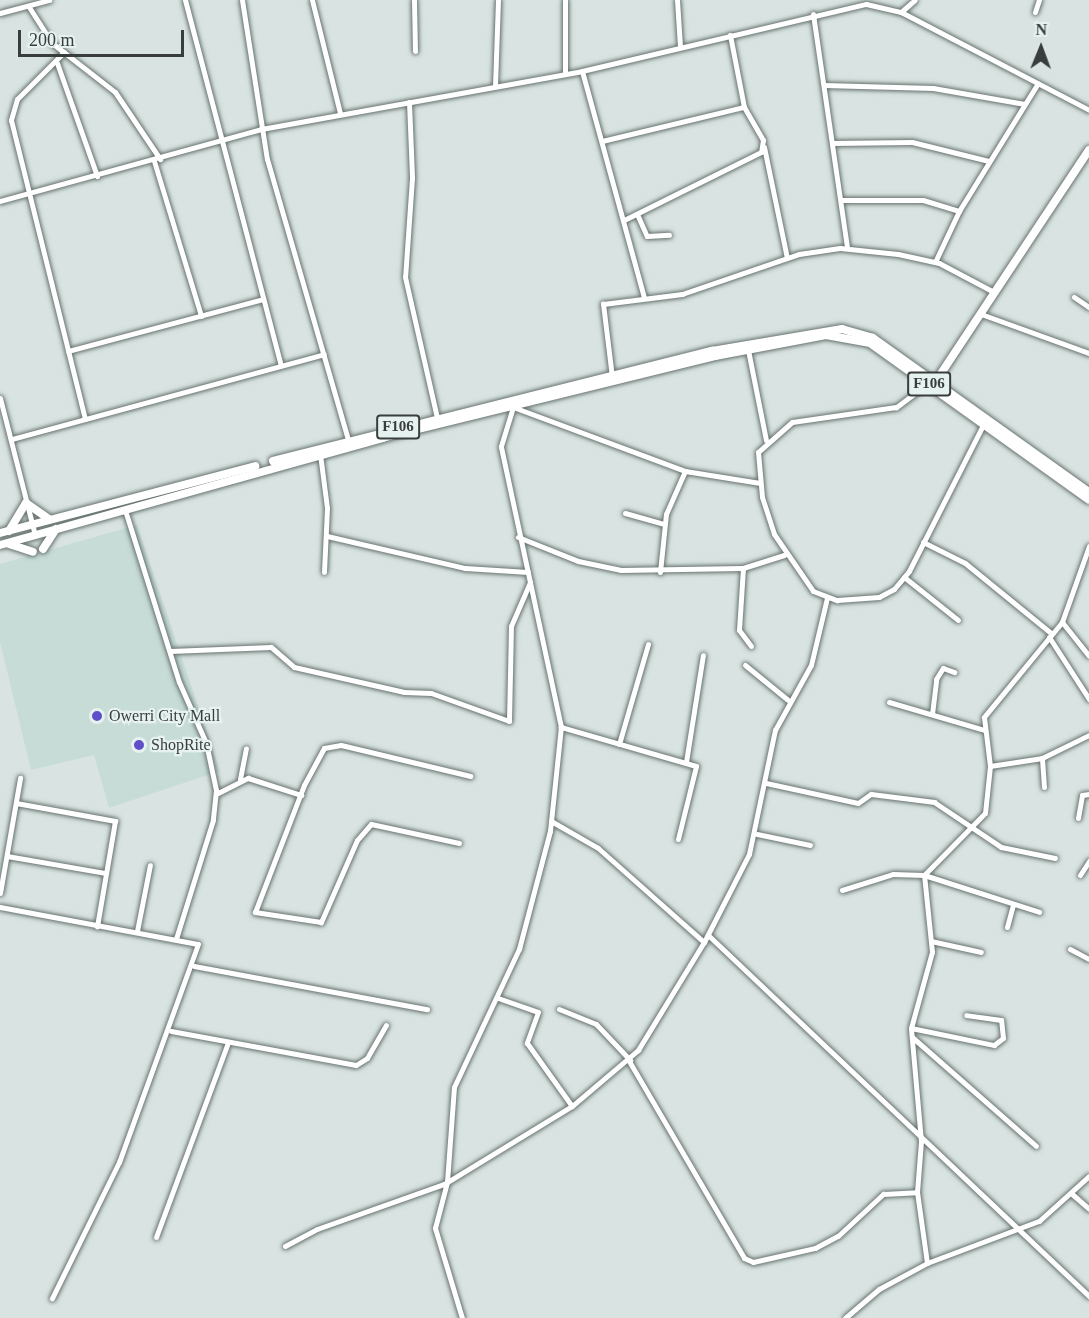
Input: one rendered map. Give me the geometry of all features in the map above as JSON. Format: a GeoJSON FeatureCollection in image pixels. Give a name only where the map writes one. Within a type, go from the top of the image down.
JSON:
{"type":"FeatureCollection","features":[{"type":"Feature","properties":{"kind":"main road","name":"F106"},"geometry":{"type":"LineString","coordinates":[[3,544],[125,510],[348,440],[513,406],[802,331],[851,330],[873,338],[1089,500]]}},
{"type":"Feature","properties":{"kind":"main road","name":"F106"},"geometry":{"type":"LineString","coordinates":[[714,353],[748,350],[804,337],[850,336],[870,343],[932,382],[1089,492]]}},
{"type":"Feature","properties":{"kind":"main road","name":"F106"},"geometry":{"type":"LineString","coordinates":[[4,532],[320,454],[437,418],[613,379]]}},
{"type":"Feature","properties":{"kind":"main road"},"geometry":{"type":"LineString","coordinates":[[4,532],[26,503],[51,519]]}},
{"type":"Feature","properties":{"kind":"main road"},"geometry":{"type":"LineString","coordinates":[[43,549],[56,529]]}},
{"type":"Feature","properties":{"kind":"main road"},"geometry":{"type":"LineString","coordinates":[[3,544],[33,552]]}},
{"type":"Feature","properties":{"kind":"street"},"geometry":{"type":"LineString","coordinates":[[0,13],[49,0]]}},
{"type":"Feature","properties":{"kind":"street"},"geometry":{"type":"LineString","coordinates":[[184,0],[281,366]]}},
{"type":"Feature","properties":{"kind":"street"},"geometry":{"type":"LineString","coordinates":[[242,0],[261,95],[261,129],[348,440]]}},
{"type":"Feature","properties":{"kind":"street"},"geometry":{"type":"LineString","coordinates":[[312,0],[340,113]]}},
{"type":"Feature","properties":{"kind":"street"},"geometry":{"type":"LineString","coordinates":[[414,0],[415,51]]}},
{"type":"Feature","properties":{"kind":"street"},"geometry":{"type":"LineString","coordinates":[[495,86],[498,0]]}},
{"type":"Feature","properties":{"kind":"street"},"geometry":{"type":"LineString","coordinates":[[565,0],[565,74]]}},
{"type":"Feature","properties":{"kind":"street"},"geometry":{"type":"LineString","coordinates":[[676,0],[680,47]]}},
{"type":"Feature","properties":{"kind":"street"},"geometry":{"type":"LineString","coordinates":[[901,12],[915,0]]}},
{"type":"Feature","properties":{"kind":"street"},"geometry":{"type":"LineString","coordinates":[[1035,12],[1039,0]]}},
{"type":"Feature","properties":{"kind":"street"},"geometry":{"type":"LineString","coordinates":[[0,201],[157,160],[261,129],[582,71],[865,2],[901,12],[1089,110]]}},
{"type":"Feature","properties":{"kind":"street"},"geometry":{"type":"LineString","coordinates":[[29,7],[45,34],[115,92],[157,160],[201,316]]}},
{"type":"Feature","properties":{"kind":"street"},"geometry":{"type":"LineString","coordinates":[[813,14],[842,200],[847,248]]}},
{"type":"Feature","properties":{"kind":"street"},"geometry":{"type":"LineString","coordinates":[[730,35],[744,107],[764,147],[787,258]]}},
{"type":"Feature","properties":{"kind":"street"},"geometry":{"type":"LineString","coordinates":[[64,52],[57,63],[12,108],[12,132],[86,419]]}},
{"type":"Feature","properties":{"kind":"street"},"geometry":{"type":"LineString","coordinates":[[57,63],[96,176]]}},
{"type":"Feature","properties":{"kind":"street"},"geometry":{"type":"LineString","coordinates":[[582,71],[644,297]]}},
{"type":"Feature","properties":{"kind":"street"},"geometry":{"type":"LineString","coordinates":[[935,262],[959,211],[1038,83]]}},
{"type":"Feature","properties":{"kind":"street"},"geometry":{"type":"LineString","coordinates":[[824,86],[933,88],[1025,104]]}},
{"type":"Feature","properties":{"kind":"street"},"geometry":{"type":"LineString","coordinates":[[409,102],[412,178],[405,277],[437,418]]}},
{"type":"Feature","properties":{"kind":"street"},"geometry":{"type":"LineString","coordinates":[[602,141],[744,107]]}},
{"type":"Feature","properties":{"kind":"street"},"geometry":{"type":"LineString","coordinates":[[832,143],[912,142],[990,161]]}},
{"type":"Feature","properties":{"kind":"street"},"geometry":{"type":"LineString","coordinates":[[624,220],[764,147]]}},
{"type":"Feature","properties":{"kind":"street"},"geometry":{"type":"LineString","coordinates":[[984,423],[904,577],[879,597],[827,598],[813,591],[784,555],[760,483],[758,452],[766,440],[811,415],[896,407],[932,382],[981,314],[1089,150]]}},
{"type":"Feature","properties":{"kind":"street"},"geometry":{"type":"LineString","coordinates":[[842,200],[923,200],[959,211]]}},
{"type":"Feature","properties":{"kind":"street"},"geometry":{"type":"LineString","coordinates":[[637,214],[647,236],[669,235]]}},
{"type":"Feature","properties":{"kind":"street"},"geometry":{"type":"LineString","coordinates":[[613,379],[603,304],[699,290],[787,258],[847,248],[935,262],[994,292]]}},
{"type":"Feature","properties":{"kind":"street"},"geometry":{"type":"LineString","coordinates":[[1074,297],[1089,307]]}},
{"type":"Feature","properties":{"kind":"street"},"geometry":{"type":"LineString","coordinates":[[68,351],[263,299]]}},
{"type":"Feature","properties":{"kind":"street"},"geometry":{"type":"LineString","coordinates":[[981,314],[1089,353]]}},
{"type":"Feature","properties":{"kind":"street"},"geometry":{"type":"LineString","coordinates":[[748,350],[766,440]]}},
{"type":"Feature","properties":{"kind":"street"},"geometry":{"type":"LineString","coordinates":[[12,439],[324,354]]}},
{"type":"Feature","properties":{"kind":"street"},"geometry":{"type":"LineString","coordinates":[[0,398],[35,535]]}},
{"type":"Feature","properties":{"kind":"street"},"geometry":{"type":"LineString","coordinates":[[462,1318],[435,1228],[447,1182],[454,1087],[498,998],[519,949],[551,821],[561,727],[528,572],[518,537],[501,446],[513,406],[686,471],[760,483]]}},
{"type":"Feature","properties":{"kind":"street"},"geometry":{"type":"LineString","coordinates":[[320,454],[327,536],[324,572]]}},
{"type":"Feature","properties":{"kind":"street"},"geometry":{"type":"LineString","coordinates":[[660,572],[664,524],[686,471]]}},
{"type":"Feature","properties":{"kind":"street"},"geometry":{"type":"LineString","coordinates":[[125,510],[170,651],[206,743],[216,794],[176,939]]}},
{"type":"Feature","properties":{"kind":"street"},"geometry":{"type":"LineString","coordinates":[[624,513],[664,524]]}},
{"type":"Feature","properties":{"kind":"street"},"geometry":{"type":"LineString","coordinates":[[327,536],[465,568],[528,572]]}},
{"type":"Feature","properties":{"kind":"street"},"geometry":{"type":"LineString","coordinates":[[518,537],[578,561],[660,572],[743,568],[784,555]]}},
{"type":"Feature","properties":{"kind":"street"},"geometry":{"type":"LineString","coordinates":[[923,542],[965,562],[1050,636],[1089,699]]}},
{"type":"Feature","properties":{"kind":"street"},"geometry":{"type":"LineString","coordinates":[[924,874],[985,813],[990,766],[984,730],[988,708],[1062,622],[1089,546]]}},
{"type":"Feature","properties":{"kind":"street"},"geometry":{"type":"LineString","coordinates":[[743,568],[739,630],[751,646]]}},
{"type":"Feature","properties":{"kind":"street"},"geometry":{"type":"LineString","coordinates":[[904,577],[958,620]]}},
{"type":"Feature","properties":{"kind":"street"},"geometry":{"type":"LineString","coordinates":[[170,651],[271,647],[294,667],[404,692],[431,693],[509,721],[511,626],[530,582]]}},
{"type":"Feature","properties":{"kind":"street"},"geometry":{"type":"LineString","coordinates":[[285,1246],[447,1182],[572,1106],[629,1060],[708,935],[757,834],[775,730],[788,700],[811,664],[827,598]]}},
{"type":"Feature","properties":{"kind":"street"},"geometry":{"type":"LineString","coordinates":[[1062,622],[1089,656]]}},
{"type":"Feature","properties":{"kind":"street"},"geometry":{"type":"LineString","coordinates":[[619,744],[648,645]]}},
{"type":"Feature","properties":{"kind":"street"},"geometry":{"type":"LineString","coordinates":[[686,762],[703,655]]}},
{"type":"Feature","properties":{"kind":"street"},"geometry":{"type":"LineString","coordinates":[[745,665],[788,700]]}},
{"type":"Feature","properties":{"kind":"street"},"geometry":{"type":"LineString","coordinates":[[932,714],[936,679],[943,668],[954,672]]}},
{"type":"Feature","properties":{"kind":"street"},"geometry":{"type":"LineString","coordinates":[[889,702],[984,730]]}},
{"type":"Feature","properties":{"kind":"street"},"geometry":{"type":"LineString","coordinates":[[561,727],[686,762],[697,770],[678,839]]}},
{"type":"Feature","properties":{"kind":"street"},"geometry":{"type":"LineString","coordinates":[[990,766],[1042,758],[1089,735]]}},
{"type":"Feature","properties":{"kind":"street"},"geometry":{"type":"LineString","coordinates":[[459,843],[371,824],[357,840],[321,922],[255,912],[301,795],[331,745],[470,776]]}},
{"type":"Feature","properties":{"kind":"street"},"geometry":{"type":"LineString","coordinates":[[216,794],[240,779],[246,749]]}},
{"type":"Feature","properties":{"kind":"street"},"geometry":{"type":"LineString","coordinates":[[1042,758],[1044,787]]}},
{"type":"Feature","properties":{"kind":"street"},"geometry":{"type":"LineString","coordinates":[[0,893],[20,778]]}},
{"type":"Feature","properties":{"kind":"street"},"geometry":{"type":"LineString","coordinates":[[240,779],[301,795]]}},
{"type":"Feature","properties":{"kind":"street"},"geometry":{"type":"LineString","coordinates":[[766,783],[858,803],[871,794],[934,802],[1001,847],[1055,858]]}},
{"type":"Feature","properties":{"kind":"street"},"geometry":{"type":"LineString","coordinates":[[1078,818],[1082,795],[1089,794]]}},
{"type":"Feature","properties":{"kind":"street"},"geometry":{"type":"LineString","coordinates":[[16,803],[115,821],[97,926]]}},
{"type":"Feature","properties":{"kind":"street"},"geometry":{"type":"LineString","coordinates":[[551,821],[597,848],[704,942]]}},
{"type":"Feature","properties":{"kind":"street"},"geometry":{"type":"LineString","coordinates":[[757,834],[810,845]]}},
{"type":"Feature","properties":{"kind":"street"},"geometry":{"type":"LineString","coordinates":[[7,856],[105,873]]}},
{"type":"Feature","properties":{"kind":"street"},"geometry":{"type":"LineString","coordinates":[[1080,874],[1089,861]]}},
{"type":"Feature","properties":{"kind":"street"},"geometry":{"type":"LineString","coordinates":[[136,931],[150,865]]}},
{"type":"Feature","properties":{"kind":"street"},"geometry":{"type":"LineString","coordinates":[[842,890],[893,874],[924,874],[1012,905],[1039,912]]}},
{"type":"Feature","properties":{"kind":"street"},"geometry":{"type":"LineString","coordinates":[[924,874],[931,941],[911,1028],[921,1141],[917,1192],[927,1263]]}},
{"type":"Feature","properties":{"kind":"street"},"geometry":{"type":"LineString","coordinates":[[1006,927],[1012,905]]}},
{"type":"Feature","properties":{"kind":"street"},"geometry":{"type":"LineString","coordinates":[[0,907],[198,944],[194,966],[171,1031],[119,1162],[52,1298]]}},
{"type":"Feature","properties":{"kind":"street"},"geometry":{"type":"LineString","coordinates":[[708,935],[921,1141],[1020,1228],[1089,1296]]}},
{"type":"Feature","properties":{"kind":"street"},"geometry":{"type":"LineString","coordinates":[[931,941],[981,952]]}},
{"type":"Feature","properties":{"kind":"street"},"geometry":{"type":"LineString","coordinates":[[1070,949],[1089,959]]}},
{"type":"Feature","properties":{"kind":"street"},"geometry":{"type":"LineString","coordinates":[[194,966],[427,1009]]}},
{"type":"Feature","properties":{"kind":"street"},"geometry":{"type":"LineString","coordinates":[[498,998],[538,1012],[527,1043],[572,1106]]}},
{"type":"Feature","properties":{"kind":"street"},"geometry":{"type":"LineString","coordinates":[[559,1009],[596,1024],[629,1060],[744,1258],[753,1262],[815,1248],[838,1236],[883,1194],[917,1192]]}},
{"type":"Feature","properties":{"kind":"street"},"geometry":{"type":"LineString","coordinates":[[911,1028],[994,1045],[1003,1038],[1001,1020],[966,1015]]}},
{"type":"Feature","properties":{"kind":"street"},"geometry":{"type":"LineString","coordinates":[[171,1031],[356,1065],[367,1058],[386,1025]]}},
{"type":"Feature","properties":{"kind":"street"},"geometry":{"type":"LineString","coordinates":[[912,1037],[1036,1146]]}},
{"type":"Feature","properties":{"kind":"street"},"geometry":{"type":"LineString","coordinates":[[156,1237],[228,1042]]}},
{"type":"Feature","properties":{"kind":"street"},"geometry":{"type":"LineString","coordinates":[[845,1318],[879,1289],[927,1263],[1020,1228],[1052,1212],[1089,1176]]}},
{"type":"Feature","properties":{"kind":"street"},"geometry":{"type":"LineString","coordinates":[[1072,1194],[1089,1209]]}},
{"type":"Feature","properties":{"kind":"shaded area"},"geometry":{"type":"Polygon","coordinates":[[[137,525],[220,771],[109,808],[94,755],[31,770],[0,642],[0,564],[137,525]]]}},
{"type":"Feature","properties":{"kind":"place","name":"Owerri City Mall"},"geometry":{"type":"Point","coordinates":[97,716]}},
{"type":"Feature","properties":{"kind":"place","name":"ShopRite"},"geometry":{"type":"Point","coordinates":[139,745]}}]}
